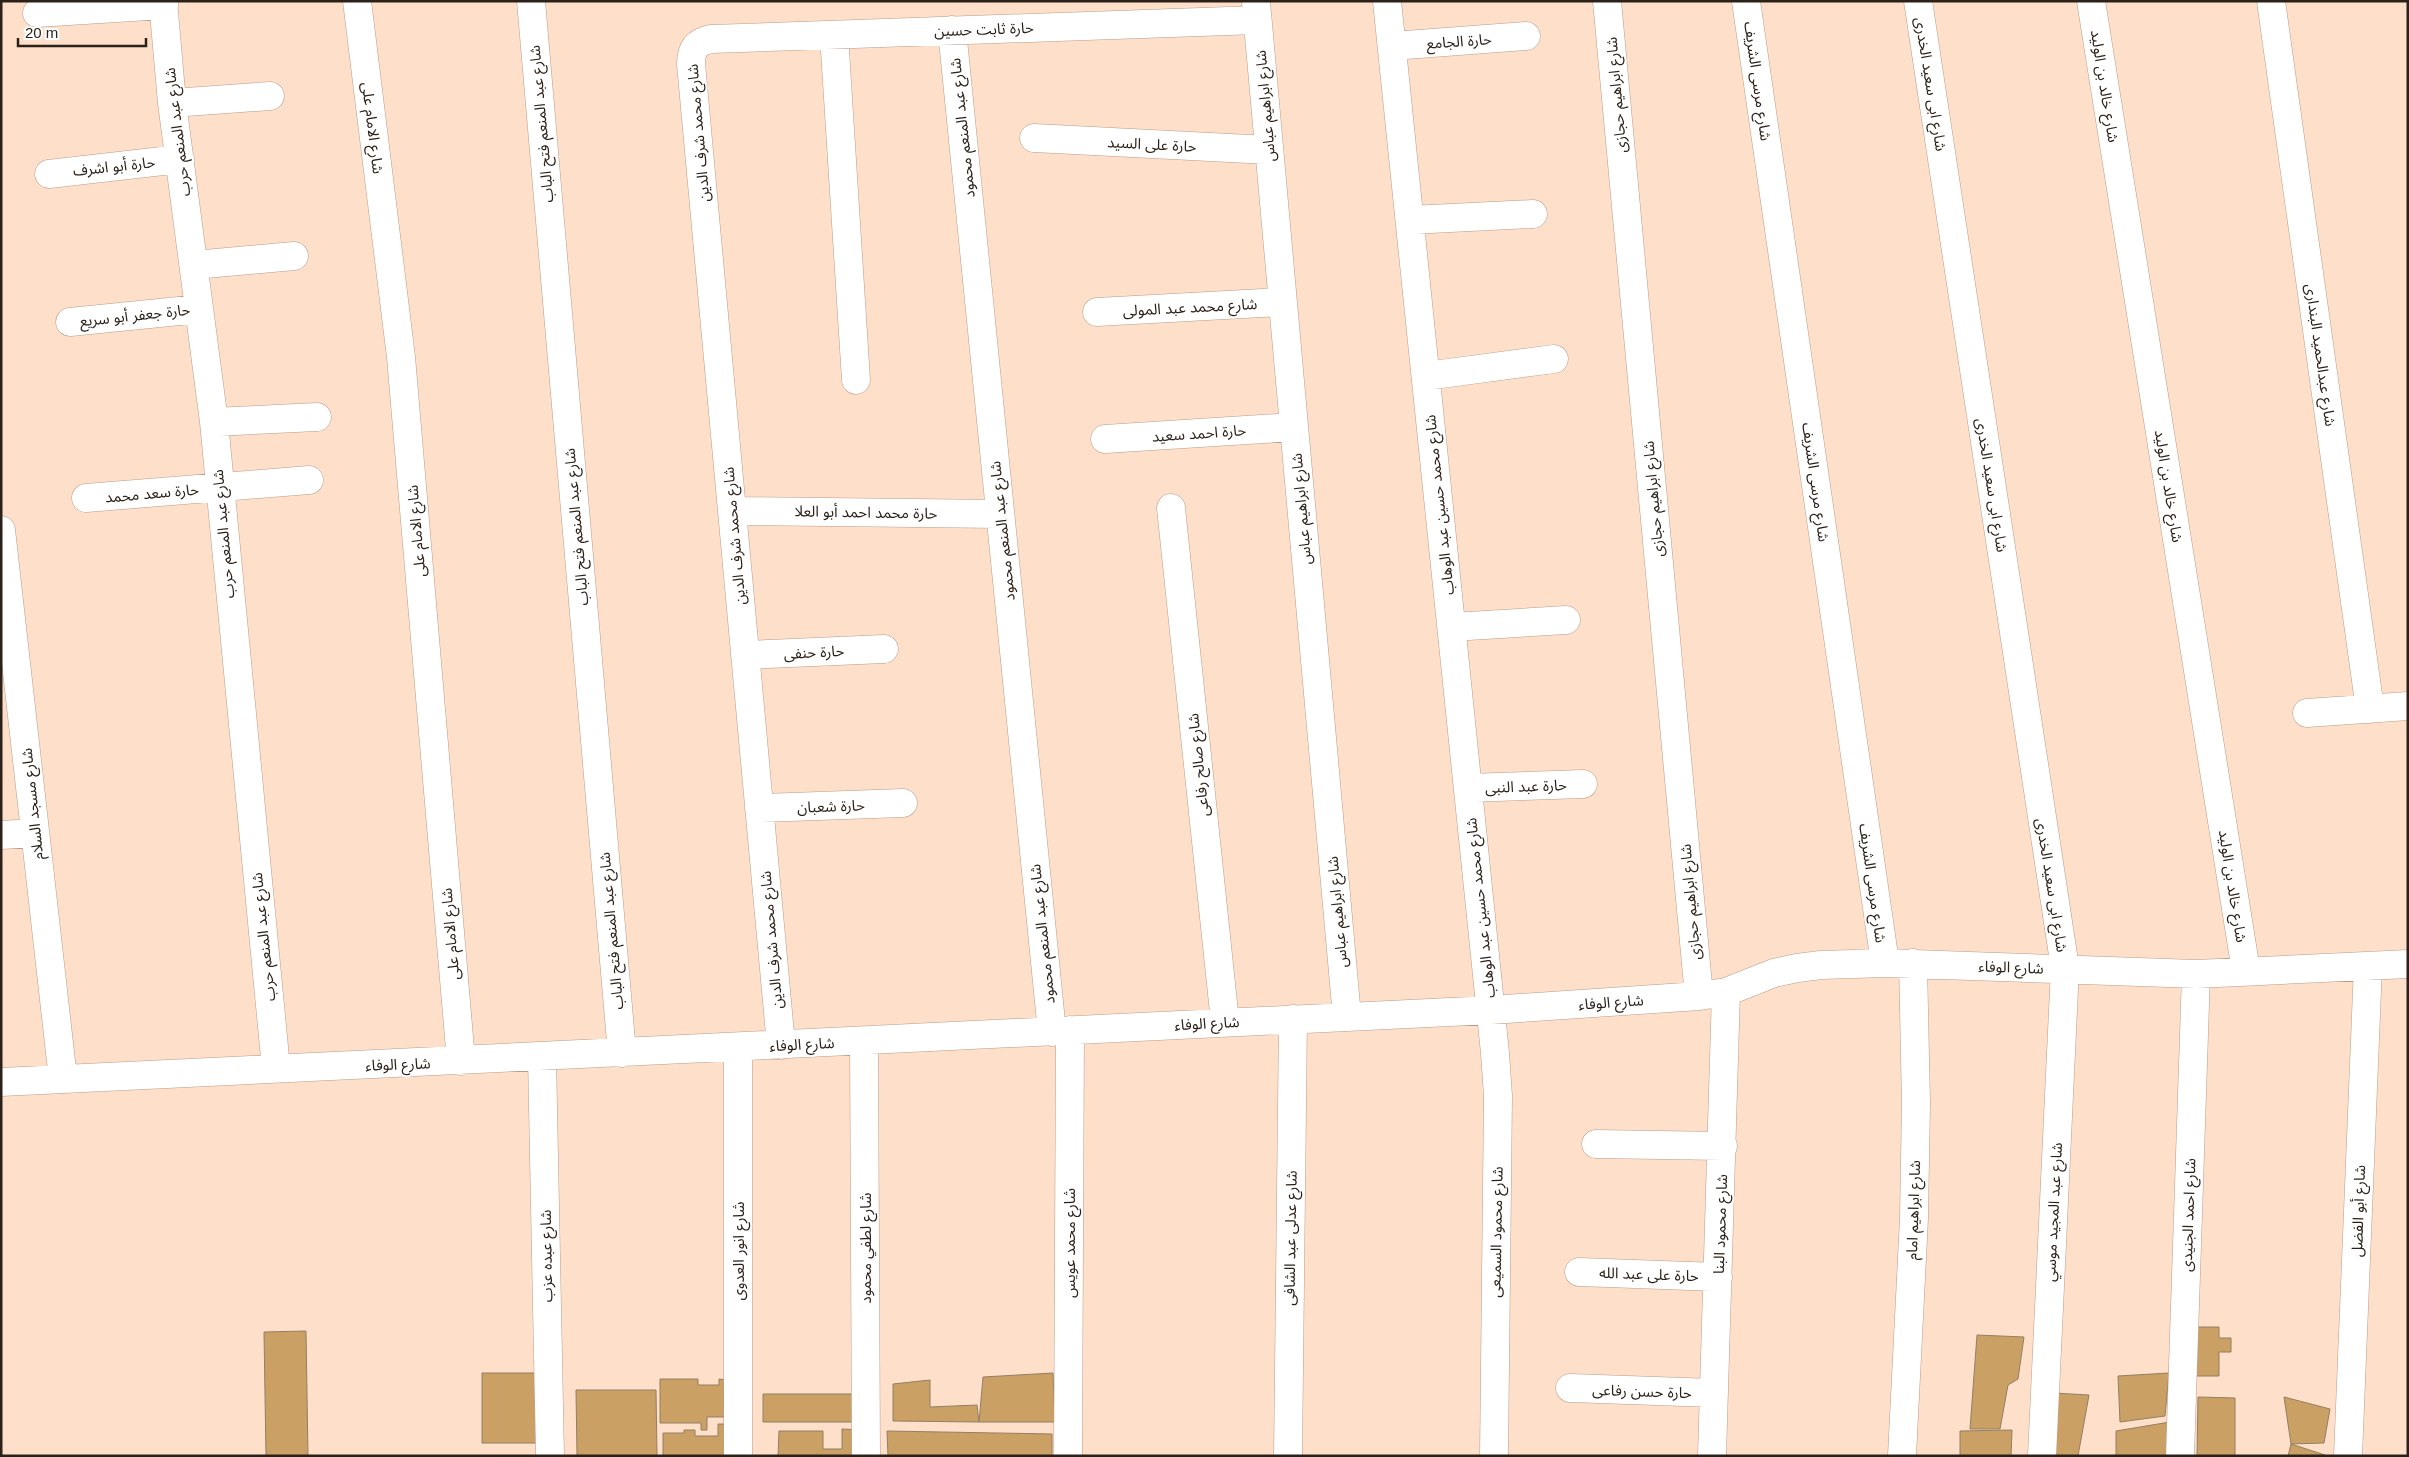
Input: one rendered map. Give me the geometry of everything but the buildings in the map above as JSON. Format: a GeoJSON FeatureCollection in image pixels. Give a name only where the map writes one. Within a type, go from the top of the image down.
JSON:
{"type":"FeatureCollection","features":[{"type":"Feature","properties":{"kind":"street","name":"شارع الامام على"},"geometry":{"type":"LineString","coordinates":[[357,1],[401,357],[461,1061]]}},
{"type":"Feature","properties":{"kind":"street","name":"شارع عبد المنعم فتح الباب"},"geometry":{"type":"LineString","coordinates":[[531,1],[622,1053]]}},
{"type":"Feature","properties":{"kind":"street","name":"شارع محمد حسين عبد الوهاب"},"geometry":{"type":"LineString","coordinates":[[1387,1],[1491,1010]]}},
{"type":"Feature","properties":{"kind":"street","name":"شارع ابراهيم حجازى"},"geometry":{"type":"LineString","coordinates":[[1608,1],[1699,996]]}},
{"type":"Feature","properties":{"kind":"street","name":"شارع مرسى الشريف"},"geometry":{"type":"LineString","coordinates":[[1746,1],[1885,963]]}},
{"type":"Feature","properties":{"kind":"street","name":"شارع ابى سعيد الخدرى"},"geometry":{"type":"LineString","coordinates":[[1918,1],[2065,968]]}},
{"type":"Feature","properties":{"kind":"street","name":"شارع خالد بن الوليد"},"geometry":{"type":"LineString","coordinates":[[2091,1],[2246,971]]}},
{"type":"Feature","properties":{"kind":"street","name":"شارع عبدالحميد البندارى"},"geometry":{"type":"LineString","coordinates":[[2271,1],[2370,709]]}},
{"type":"Feature","properties":{"kind":"street"},"geometry":{"type":"LineString","coordinates":[[37,12],[163,3]]}},
{"type":"Feature","properties":{"kind":"street","name":"شارع عبد المنعم حرب"},"geometry":{"type":"LineString","coordinates":[[163,3],[172,103],[214,422],[218,487],[276,1068]]}},
{"type":"Feature","properties":{"kind":"street","name":"حارة ثابت حسين"},"geometry":{"type":"LineString","coordinates":[[711,39],[952,30],[1256,11]]}},
{"type":"Feature","properties":{"kind":"street","name":"شارع ابراهيم عباس"},"geometry":{"type":"LineString","coordinates":[[1256,11],[1347,1017]]}},
{"type":"Feature","properties":{"kind":"street","name":"شارع عبد المنعم محمود"},"geometry":{"type":"LineString","coordinates":[[952,30],[1000,514],[1061,1031]]}},
{"type":"Feature","properties":{"kind":"street"},"geometry":{"type":"LineString","coordinates":[[834,34],[856,380]]}},
{"type":"Feature","properties":{"kind":"street","name":"حارة الجامع"},"geometry":{"type":"LineString","coordinates":[[1392,46],[1526,36]]}},
{"type":"Feature","properties":{"kind":"street","name":"شارع محمد شرف الدين"},"geometry":{"type":"LineString","coordinates":[[711,39],[702,41],[695,47],[691,55],[691,64],[781,1045]]}},
{"type":"Feature","properties":{"kind":"street"},"geometry":{"type":"LineString","coordinates":[[172,103],[270,96]]}},
{"type":"Feature","properties":{"kind":"street","name":"حارة على السيد"},"geometry":{"type":"LineString","coordinates":[[1034,138],[1269,150]]}},
{"type":"Feature","properties":{"kind":"street","name":"حارة أبو اشرف"},"geometry":{"type":"LineString","coordinates":[[49,174],[180,159]]}},
{"type":"Feature","properties":{"kind":"street"},"geometry":{"type":"LineString","coordinates":[[1410,220],[1532,214]]}},
{"type":"Feature","properties":{"kind":"street"},"geometry":{"type":"LineString","coordinates":[[194,265],[294,256]]}},
{"type":"Feature","properties":{"kind":"street","name":"شارع محمد عبد المولى"},"geometry":{"type":"LineString","coordinates":[[1097,312],[1283,302]]}},
{"type":"Feature","properties":{"kind":"street","name":"حارة جعفر أبو سريع"},"geometry":{"type":"LineString","coordinates":[[70,322],[199,309]]}},
{"type":"Feature","properties":{"kind":"street"},"geometry":{"type":"LineString","coordinates":[[1426,376],[1554,359]]}},
{"type":"Feature","properties":{"kind":"street"},"geometry":{"type":"LineString","coordinates":[[214,422],[316,417]]}},
{"type":"Feature","properties":{"kind":"street","name":"حارة احمد سعيد"},"geometry":{"type":"LineString","coordinates":[[1105,439],[1294,427]]}},
{"type":"Feature","properties":{"kind":"street","name":"حارة سعد محمد"},"geometry":{"type":"LineString","coordinates":[[86,498],[308,480]]}},
{"type":"Feature","properties":{"kind":"street","name":"شارع صالح رفاعى"},"geometry":{"type":"LineString","coordinates":[[1171,508],[1225,1022]]}},
{"type":"Feature","properties":{"kind":"street","name":"حارة محمد احمد أبو العلا"},"geometry":{"type":"LineString","coordinates":[[732,511],[1000,514]]}},
{"type":"Feature","properties":{"kind":"street","name":"شارع مسجد السلام"},"geometry":{"type":"LineString","coordinates":[[1,530],[10,688],[35,833],[63,1079]]}},
{"type":"Feature","properties":{"kind":"street"},"geometry":{"type":"LineString","coordinates":[[1452,627],[1566,620]]}},
{"type":"Feature","properties":{"kind":"street","name":"حارة حنفى"},"geometry":{"type":"LineString","coordinates":[[745,655],[884,649]]}},
{"type":"Feature","properties":{"kind":"street"},"geometry":{"type":"LineString","coordinates":[[2307,713],[2408,706]]}},
{"type":"Feature","properties":{"kind":"street","name":"حارة عبد النبى"},"geometry":{"type":"LineString","coordinates":[[1468,788],[1583,784]]}},
{"type":"Feature","properties":{"kind":"street","name":"حارة شعبان"},"geometry":{"type":"LineString","coordinates":[[760,808],[903,803]]}},
{"type":"Feature","properties":{"kind":"street"},"geometry":{"type":"LineString","coordinates":[[1,835],[35,833]]}},
{"type":"Feature","properties":{"kind":"street","name":"شارع الوفاء"},"geometry":{"type":"LineString","coordinates":[[1,1082],[1491,1010],[1699,996],[1726,992],[1774,973],[1796,968],[1885,963],[2196,974],[2408,964]]}},
{"type":"Feature","properties":{"kind":"street","name":"شارع ابراهيم امام"},"geometry":{"type":"LineString","coordinates":[[1902,1456],[1914,1218],[1916,1103],[1912,964]]}},
{"type":"Feature","properties":{"kind":"street","name":"شارع أبو الفضل"},"geometry":{"type":"LineString","coordinates":[[2348,1456],[2368,966]]}},
{"type":"Feature","properties":{"kind":"street","name":"شارع عبد المجيد موسي"},"geometry":{"type":"LineString","coordinates":[[2042,1456],[2065,968]]}},
{"type":"Feature","properties":{"kind":"street","name":"شارع احمد الجنيدى"},"geometry":{"type":"LineString","coordinates":[[2180,1456],[2196,974]]}},
{"type":"Feature","properties":{"kind":"street","name":"شارع محمود البنا"},"geometry":{"type":"LineString","coordinates":[[1712,1456],[1726,992]]}},
{"type":"Feature","properties":{"kind":"street","name":"شارع محمود السميعى"},"geometry":{"type":"LineString","coordinates":[[1491,1010],[1498,1096],[1494,1456]]}},
{"type":"Feature","properties":{"kind":"street","name":"شارع عدلى عبد الشافى"},"geometry":{"type":"LineString","coordinates":[[1288,1456],[1292,1020]]}},
{"type":"Feature","properties":{"kind":"street","name":"شارع محمد عويس"},"geometry":{"type":"LineString","coordinates":[[1061,1031],[1068,1456]]}},
{"type":"Feature","properties":{"kind":"street","name":"شارع لطفي محمود"},"geometry":{"type":"LineString","coordinates":[[864,1041],[866,1456]]}},
{"type":"Feature","properties":{"kind":"street","name":"شارع انور العدوى"},"geometry":{"type":"LineString","coordinates":[[738,1047],[738,1456]]}},
{"type":"Feature","properties":{"kind":"street","name":"شارع عبده عزب"},"geometry":{"type":"LineString","coordinates":[[542,1057],[550,1456]]}},
{"type":"Feature","properties":{"kind":"street"},"geometry":{"type":"LineString","coordinates":[[1596,1144],[1722,1146]]}},
{"type":"Feature","properties":{"kind":"street","name":"حارة على عبد الله"},"geometry":{"type":"LineString","coordinates":[[1579,1272],[1718,1277]]}},
{"type":"Feature","properties":{"kind":"street","name":"حارة حسن رفاعى"},"geometry":{"type":"LineString","coordinates":[[1570,1388],[1714,1393]]}}]}
